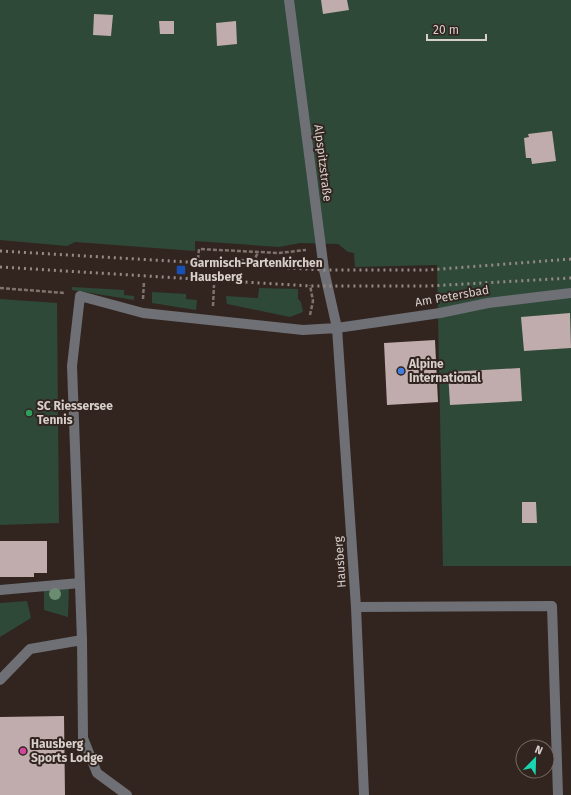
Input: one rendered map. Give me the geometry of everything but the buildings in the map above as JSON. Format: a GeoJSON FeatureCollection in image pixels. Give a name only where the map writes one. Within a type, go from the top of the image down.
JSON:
{"type":"FeatureCollection","features":[{"type":"Feature","properties":{"kind":"street","name":"Alpspitzstraße"},"geometry":{"type":"LineString","coordinates":[[289,0],[326,286],[338,328]]}},
{"type":"Feature","properties":{"kind":"street","name":"Am Petersbad"},"geometry":{"type":"LineString","coordinates":[[80,296],[143,313],[303,330],[338,328],[440,313],[488,303],[571,293]]}},
{"type":"Feature","properties":{"kind":"street"},"geometry":{"type":"LineString","coordinates":[[80,296],[72,366],[82,640],[83,738],[97,773],[127,795]]}},
{"type":"Feature","properties":{"kind":"street","name":"Hausberg"},"geometry":{"type":"LineString","coordinates":[[338,328],[356,607],[364,795]]}},
{"type":"Feature","properties":{"kind":"street"},"geometry":{"type":"LineString","coordinates":[[0,590],[80,583]]}},
{"type":"Feature","properties":{"kind":"street"},"geometry":{"type":"LineString","coordinates":[[356,607],[552,606],[558,795]]}},
{"type":"Feature","properties":{"kind":"street"},"geometry":{"type":"LineString","coordinates":[[0,680],[30,649],[82,640]]}},
{"type":"Feature","properties":{"kind":"path"},"geometry":{"type":"LineString","coordinates":[[198,259],[199,249],[279,253],[321,250]]}},
{"type":"Feature","properties":{"kind":"path"},"geometry":{"type":"LineString","coordinates":[[307,250],[308,256]]}},
{"type":"Feature","properties":{"kind":"path"},"geometry":{"type":"LineString","coordinates":[[240,260],[254,261],[258,252]]}},
{"type":"Feature","properties":{"kind":"path"},"geometry":{"type":"LineString","coordinates":[[304,319],[309,316],[313,301],[310,278]]}},
{"type":"Feature","properties":{"kind":"path"},"geometry":{"type":"LineString","coordinates":[[213,308],[214,285]]}},
{"type":"Feature","properties":{"kind":"path"},"geometry":{"type":"LineString","coordinates":[[0,288],[53,292],[80,296]]}},
{"type":"Feature","properties":{"kind":"green space"},"geometry":{"type":"Polygon","coordinates":[[[0,0],[571,0],[571,566],[443,566],[437,265],[355,267],[354,253],[348,252],[338,244],[300,243],[279,247],[195,241],[195,251],[75,242],[67,246],[0,240],[0,0]]]}},
{"type":"Feature","properties":{"kind":"green space"},"geometry":{"type":"Polygon","coordinates":[[[72,287],[124,290],[124,295],[134,296],[134,300],[72,290],[72,287]]]}},
{"type":"Feature","properties":{"kind":"green space"},"geometry":{"type":"Polygon","coordinates":[[[259,288],[298,289],[298,299],[301,302],[303,312],[290,317],[227,304],[226,296],[258,298],[259,288]]]}},
{"type":"Feature","properties":{"kind":"green space"},"geometry":{"type":"Polygon","coordinates":[[[152,292],[186,294],[186,299],[197,300],[196,310],[152,303],[152,292]]]}},
{"type":"Feature","properties":{"kind":"green space","name":"SC Riessersee Tennis"},"geometry":{"type":"Polygon","coordinates":[[[0,299],[57,303],[59,523],[0,525],[0,299]]]}},
{"type":"Feature","properties":{"kind":"green space"},"geometry":{"type":"Polygon","coordinates":[[[69,584],[68,617],[44,610],[44,586],[69,584]]]}},
{"type":"Feature","properties":{"kind":"green space"},"geometry":{"type":"Polygon","coordinates":[[[27,601],[31,618],[0,637],[0,603],[27,601]]]}},
{"type":"Feature","properties":{"kind":"railway"},"geometry":{"type":"LineString","coordinates":[[0,251],[324,270],[428,270],[571,259]]}},
{"type":"Feature","properties":{"kind":"railway"},"geometry":{"type":"LineString","coordinates":[[0,267],[310,286],[429,286],[571,278]]}},
{"type":"Feature","properties":{"kind":"place","name":"Garmisch-Partenkirchen Hausberg"},"geometry":{"type":"Point","coordinates":[181,270]}},
{"type":"Feature","properties":{"kind":"place","name":"Alpine International"},"geometry":{"type":"Point","coordinates":[401,371]}},
{"type":"Feature","properties":{"kind":"place","name":"SC Riessersee Tennis"},"geometry":{"type":"Point","coordinates":[29,413]}},
{"type":"Feature","properties":{"kind":"place","name":"Hausberg Sports Lodge"},"geometry":{"type":"Point","coordinates":[23,751]}}]}
